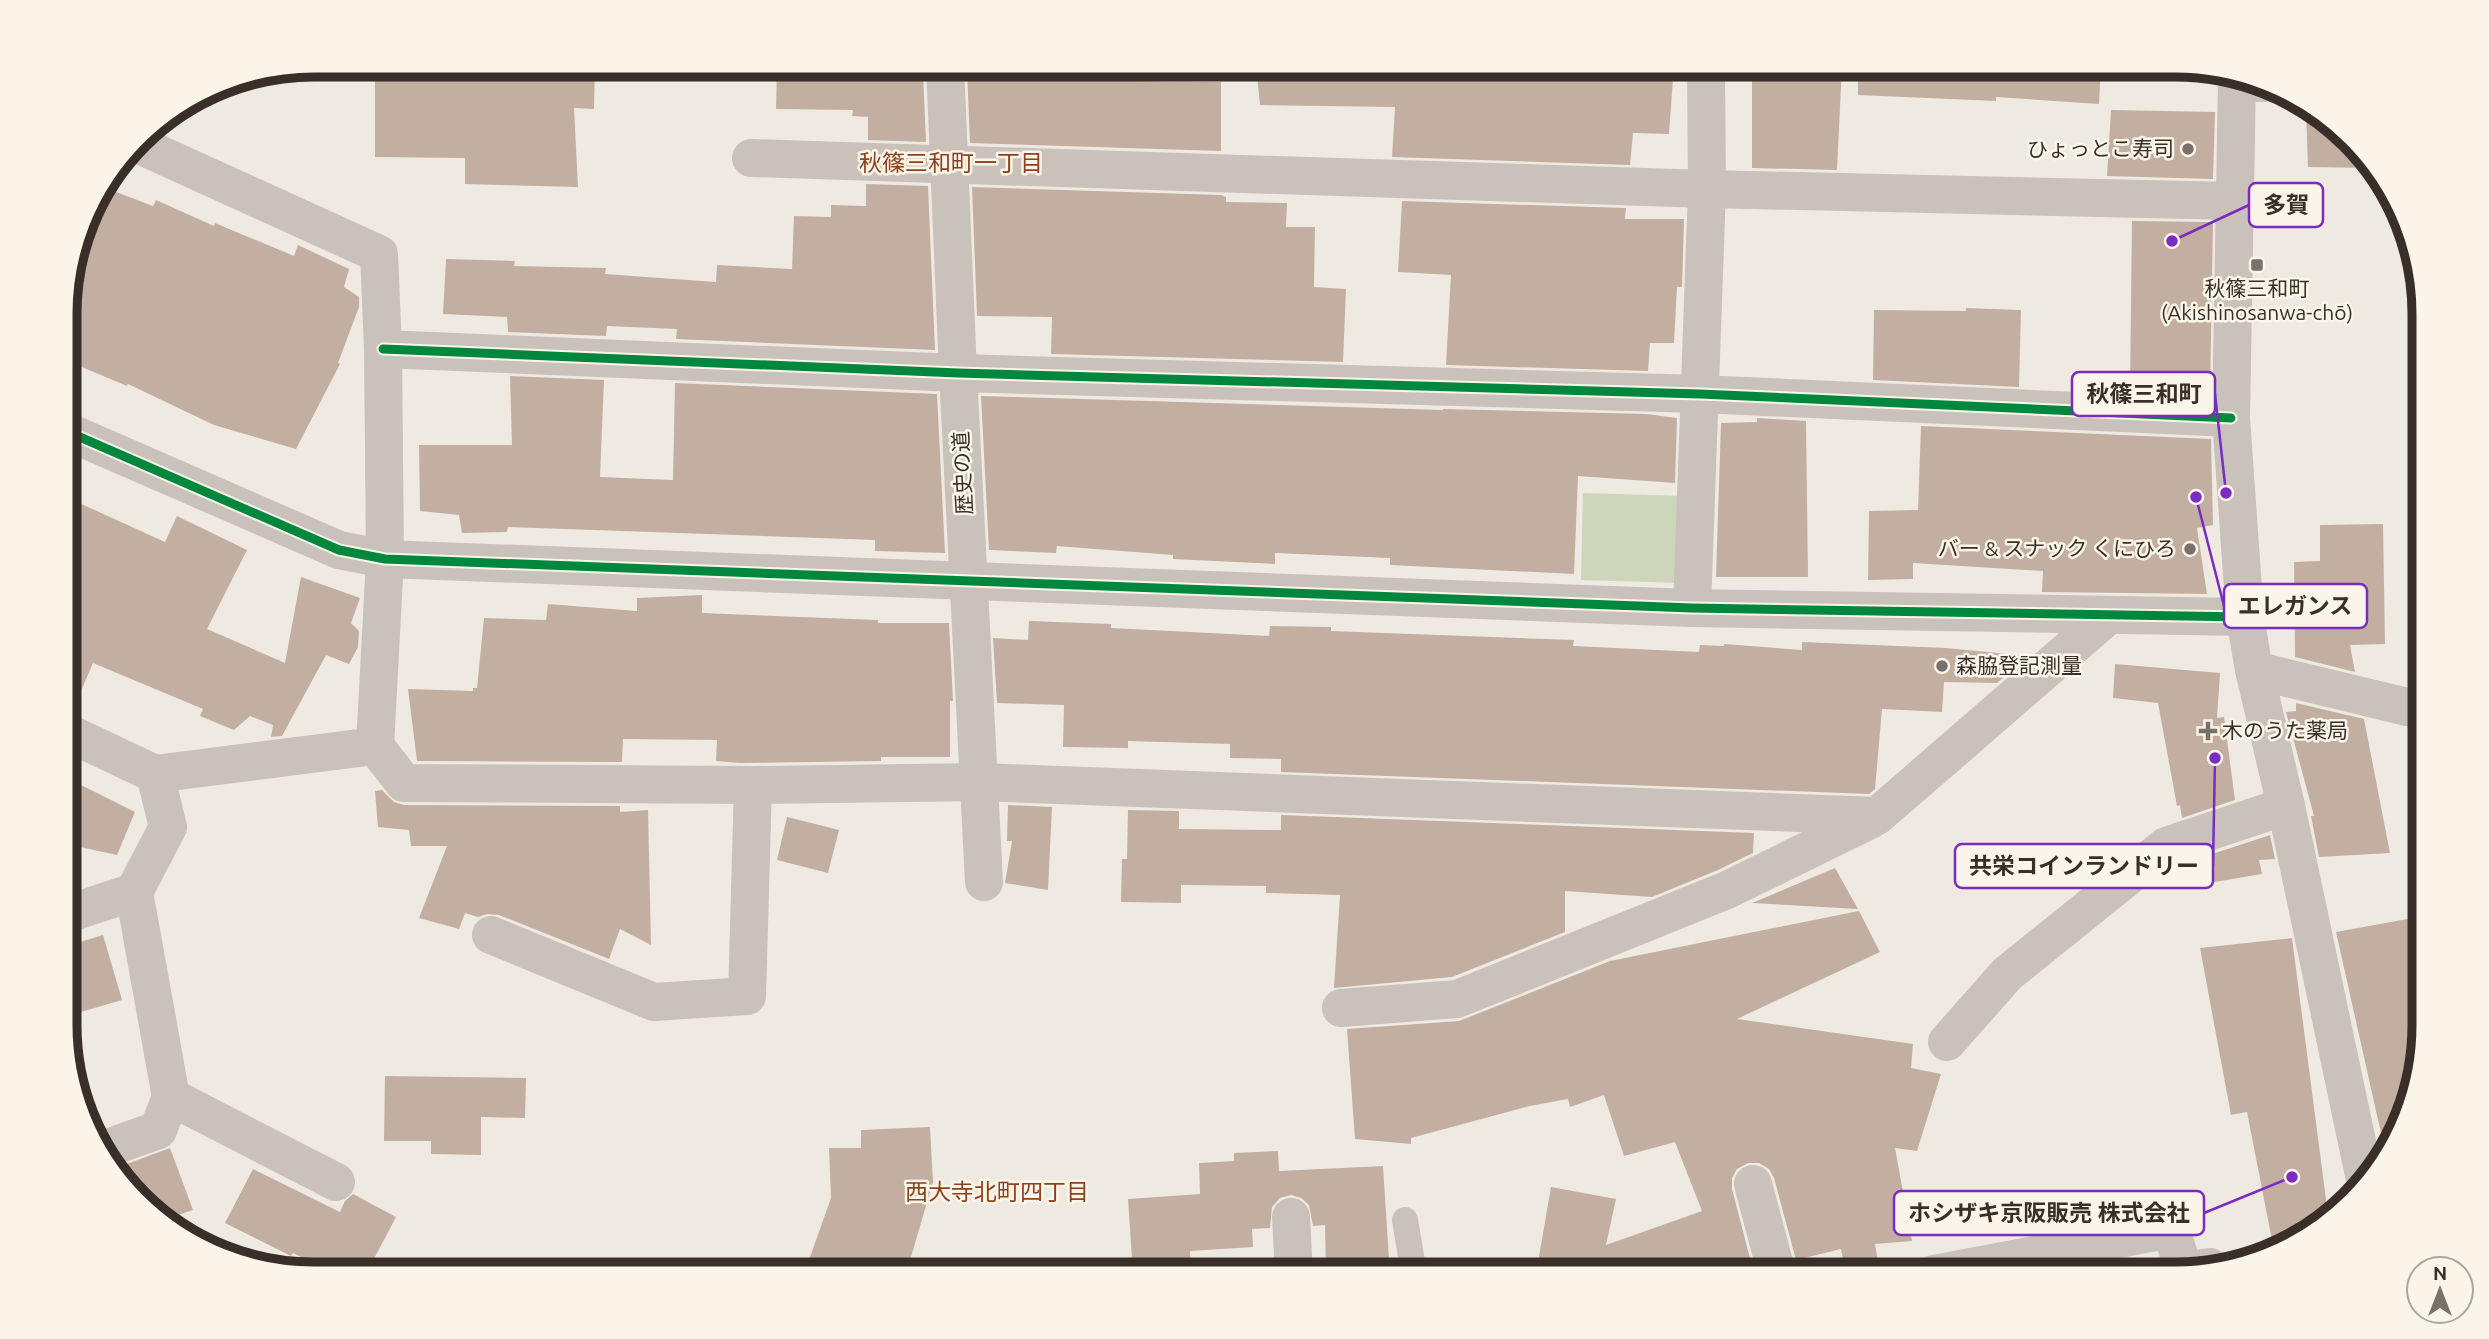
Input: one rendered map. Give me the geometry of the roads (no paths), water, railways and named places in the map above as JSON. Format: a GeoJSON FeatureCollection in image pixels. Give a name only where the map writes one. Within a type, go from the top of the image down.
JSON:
{"type":"FeatureCollection","features":[{"type":"Feature","properties":{"kind":"street"},"geometry":{"type":"LineString","coordinates":[[1692,608],[1707,189],[1706,77]]}},
{"type":"Feature","properties":{"kind":"street","name":"歴史の道"},"geometry":{"type":"LineString","coordinates":[[945,78],[984,882]]}},
{"type":"Feature","properties":{"kind":"street"},"geometry":{"type":"LineString","coordinates":[[2248,89],[2234,201],[2231,418],[2245,617],[2253,670],[2286,806],[2363,1169]]}},
{"type":"Feature","properties":{"kind":"street"},"geometry":{"type":"LineString","coordinates":[[144,148],[379,254],[383,349],[385,559],[375,746],[404,783],[753,785],[980,782],[1877,816]]}},
{"type":"Feature","properties":{"kind":"street"},"geometry":{"type":"LineString","coordinates":[[751,158],[1707,189],[2234,201]]}},
{"type":"Feature","properties":{"kind":"street"},"geometry":{"type":"LineString","coordinates":[[383,349],[958,373],[1700,394],[2231,418]]}},
{"type":"Feature","properties":{"kind":"street"},"geometry":{"type":"LineString","coordinates":[[78,435],[339,550],[385,559],[1692,608],[2245,617]]}},
{"type":"Feature","properties":{"kind":"street"},"geometry":{"type":"LineString","coordinates":[[1341,1008],[1457,999],[1727,890],[1877,816],[2109,615]]}},
{"type":"Feature","properties":{"kind":"street"},"geometry":{"type":"LineString","coordinates":[[2253,670],[2412,707]]}},
{"type":"Feature","properties":{"kind":"street"},"geometry":{"type":"LineString","coordinates":[[77,737],[155,774],[375,746]]}},
{"type":"Feature","properties":{"kind":"street"},"geometry":{"type":"LineString","coordinates":[[111,1147],[158,1130],[171,1097],[134,892],[168,827],[155,774]]}},
{"type":"Feature","properties":{"kind":"street"},"geometry":{"type":"LineString","coordinates":[[491,935],[654,1002],[747,996],[753,785]]}},
{"type":"Feature","properties":{"kind":"street"},"geometry":{"type":"LineString","coordinates":[[1947,1042],[2007,974],[2165,846],[2286,806]]}},
{"type":"Feature","properties":{"kind":"street"},"geometry":{"type":"LineString","coordinates":[[77,911],[134,892]]}},
{"type":"Feature","properties":{"kind":"street"},"geometry":{"type":"LineString","coordinates":[[171,1097],[336,1182]]}},
{"type":"Feature","properties":{"kind":"street"},"geometry":{"type":"LineString","coordinates":[[1753,1184],[1774,1261]]}},
{"type":"Feature","properties":{"kind":"street"},"geometry":{"type":"LineString","coordinates":[[1291,1217],[1293,1261]]}},
{"type":"Feature","properties":{"kind":"street"},"geometry":{"type":"LineString","coordinates":[[2002,1261],[2171,1229],[2181,1261]]}},
{"type":"Feature","properties":{"kind":"lane"},"geometry":{"type":"LineString","coordinates":[[1405,1220],[1412,1261]]}},
{"type":"Feature","properties":{"kind":"place","name":"ひょっとこ寿司"},"geometry":{"type":"Point","coordinates":[2188,149]}},
{"type":"Feature","properties":{"kind":"place","name":"多賀"},"geometry":{"type":"Point","coordinates":[2172,241]}},
{"type":"Feature","properties":{"kind":"place","name":"秋篠三和町 (Akishinosanwa-chō)"},"geometry":{"type":"Point","coordinates":[2257,265]}},
{"type":"Feature","properties":{"kind":"place","name":"秋篠三和町"},"geometry":{"type":"Point","coordinates":[2226,493]}},
{"type":"Feature","properties":{"kind":"place","name":"エレガンス"},"geometry":{"type":"Point","coordinates":[2196,497]}},
{"type":"Feature","properties":{"kind":"place","name":"バー & スナック くにひろ"},"geometry":{"type":"Point","coordinates":[2190,549]}},
{"type":"Feature","properties":{"kind":"place","name":"森脇登記測量"},"geometry":{"type":"Point","coordinates":[1942,666]}},
{"type":"Feature","properties":{"kind":"place","name":"木のうた薬局"},"geometry":{"type":"Point","coordinates":[2208,731]}},
{"type":"Feature","properties":{"kind":"place","name":"共栄コインランドリー"},"geometry":{"type":"Point","coordinates":[2215,758]}},
{"type":"Feature","properties":{"kind":"place","name":"ホシザキ京阪販売 株式会社"},"geometry":{"type":"Point","coordinates":[2292,1177]}},
{"type":"Feature","properties":{"kind":"district","name":"秋篠三和町一丁目"},"geometry":{"type":"Point","coordinates":[951,163]}},
{"type":"Feature","properties":{"kind":"district","name":"西大寺北町四丁目"},"geometry":{"type":"Point","coordinates":[997,1192]}}]}
